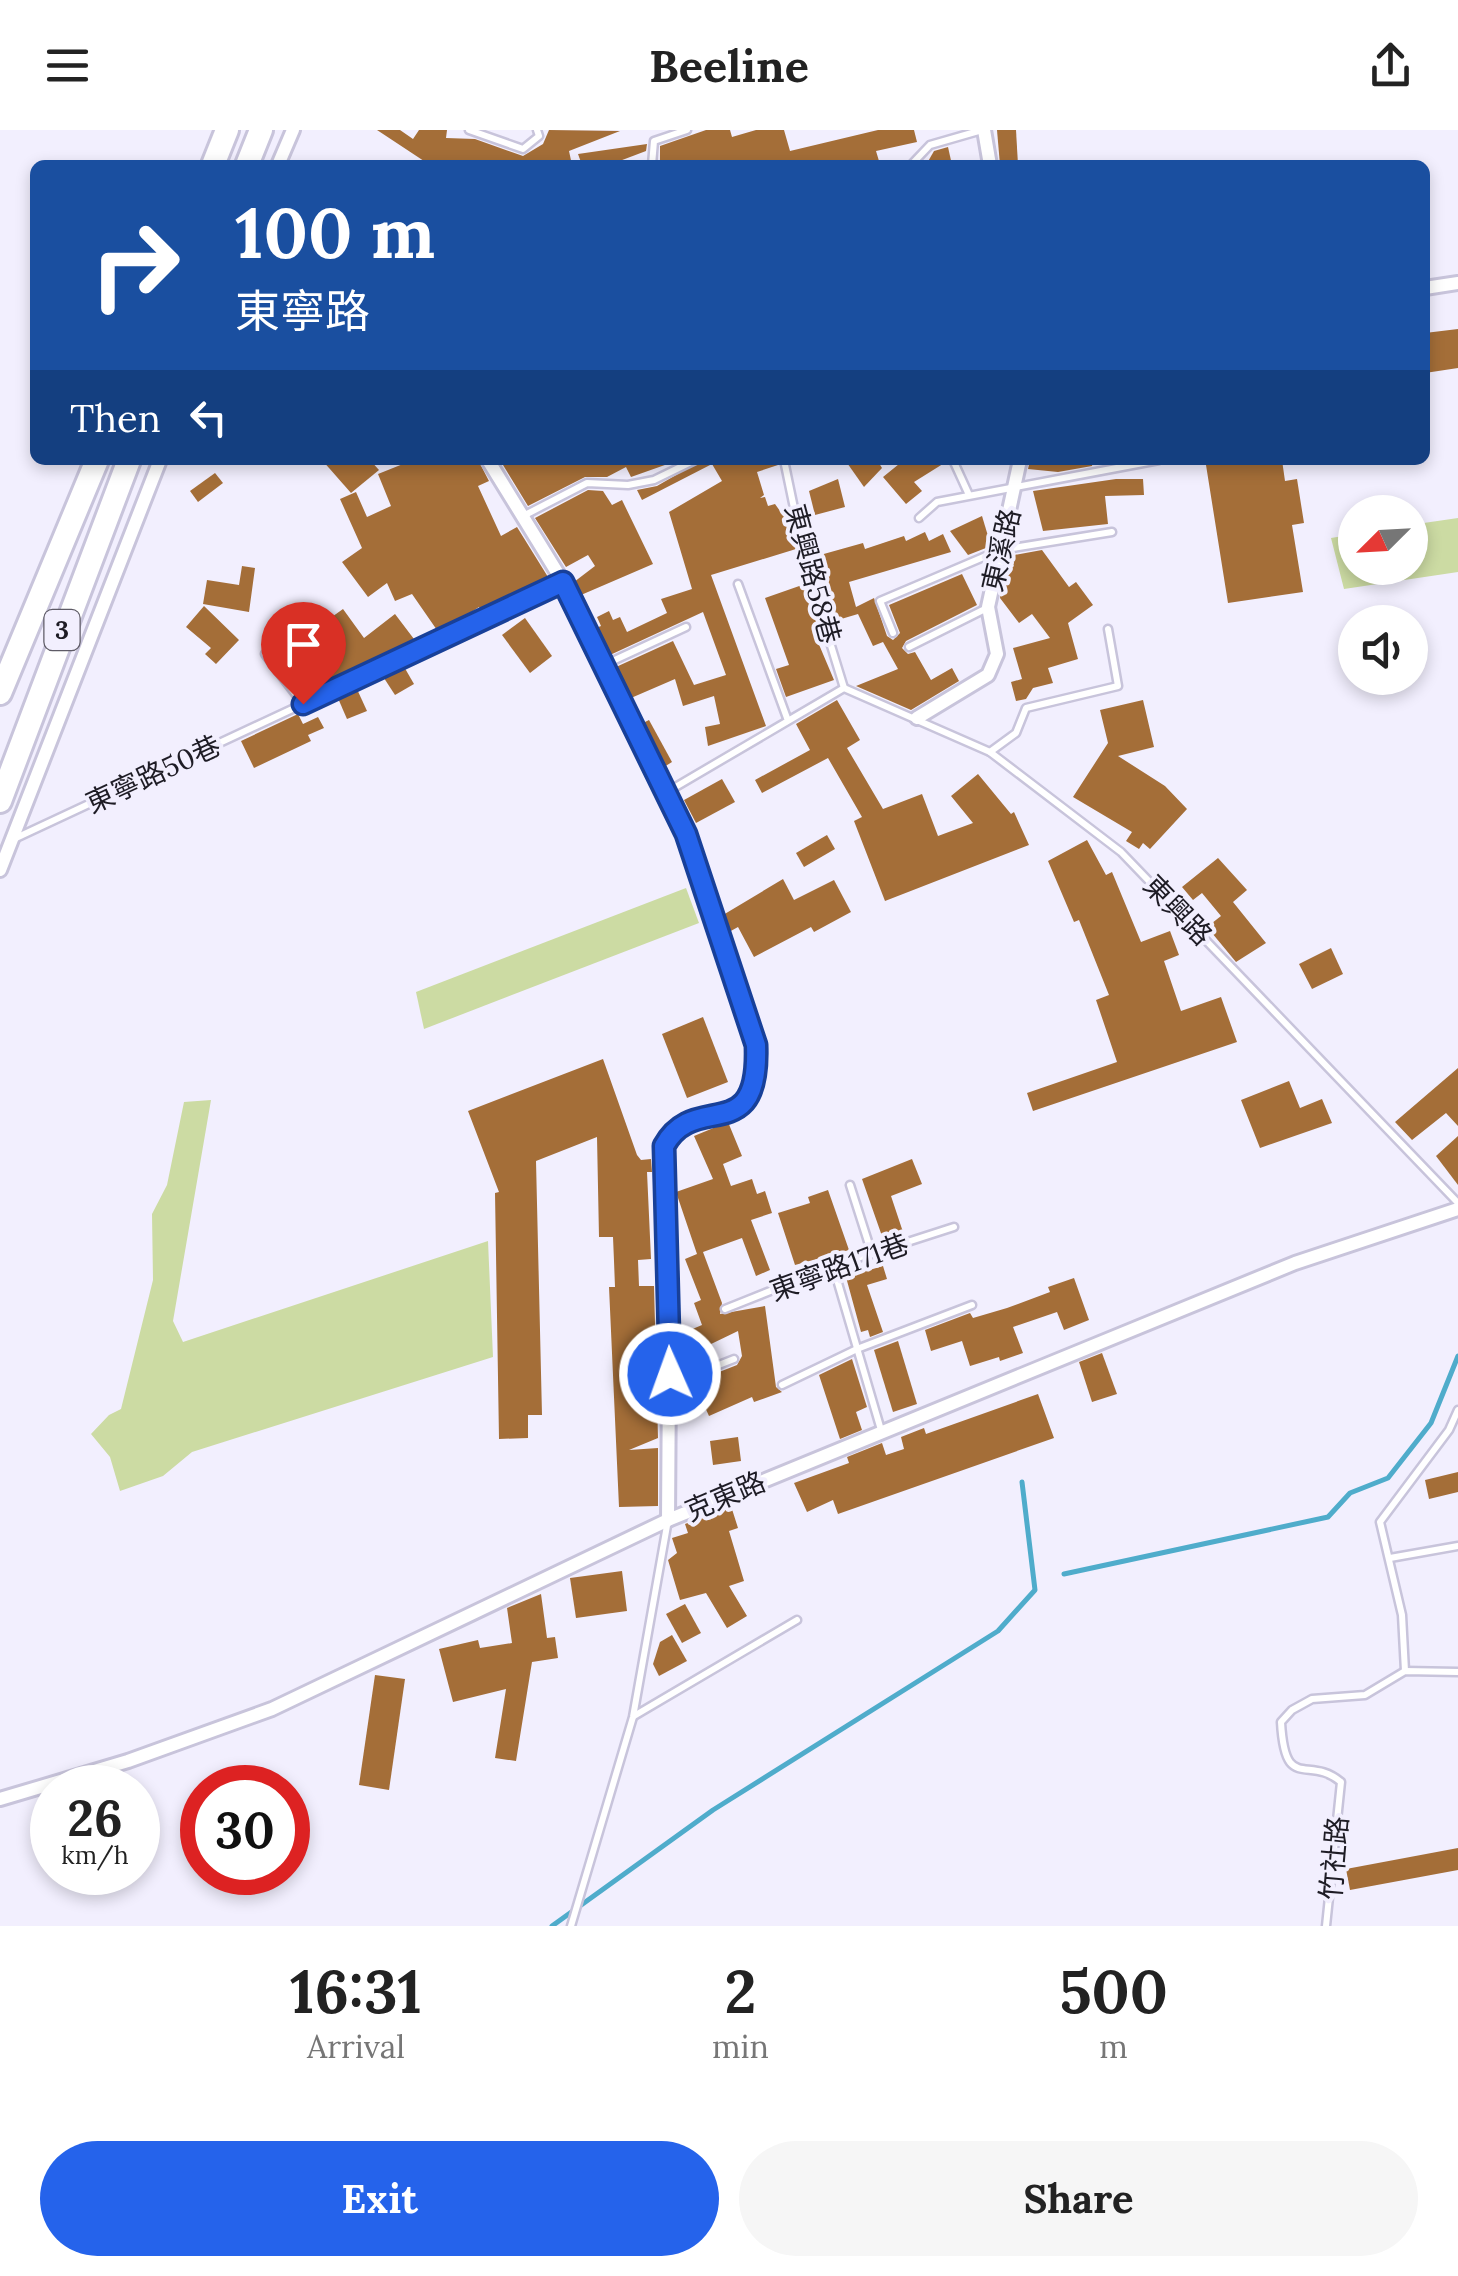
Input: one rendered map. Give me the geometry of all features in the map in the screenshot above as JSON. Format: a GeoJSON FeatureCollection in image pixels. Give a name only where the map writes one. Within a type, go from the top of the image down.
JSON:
{"type":"FeatureCollection","features":[{"type":"Feature","properties":{"kind":"highway"},"geometry":{"type":"LineString","coordinates":[[215,160],[227,130]]}},
{"type":"Feature","properties":{"kind":"highway"},"geometry":{"type":"LineString","coordinates":[[248,160],[261,130]]}},
{"type":"Feature","properties":{"kind":"highway","name":"3"},"geometry":{"type":"LineString","coordinates":[[0,693],[95,465]]}},
{"type":"Feature","properties":{"kind":"highway","name":"3"},"geometry":{"type":"LineString","coordinates":[[0,801],[127,465]]}},
{"type":"Feature","properties":{"kind":"street"},"geometry":{"type":"LineString","coordinates":[[280,160],[293,130]]}},
{"type":"Feature","properties":{"kind":"street"},"geometry":{"type":"LineString","coordinates":[[984,130],[989,160]]}},
{"type":"Feature","properties":{"kind":"street"},"geometry":{"type":"LineString","coordinates":[[1430,287],[1458,283]]}},
{"type":"Feature","properties":{"kind":"street"},"geometry":{"type":"LineString","coordinates":[[0,870],[158,465]]}},
{"type":"Feature","properties":{"kind":"street"},"geometry":{"type":"LineString","coordinates":[[491,465],[563,582],[667,792],[686,834],[756,1045],[757,1071],[743,1106],[683,1124],[664,1146],[670,1374],[668,1520]]}},
{"type":"Feature","properties":{"kind":"street","name":"東溪路"},"geometry":{"type":"LineString","coordinates":[[917,718],[988,675],[997,654],[988,607],[1020,465]]}},
{"type":"Feature","properties":{"kind":"street","name":"克東路"},"geometry":{"type":"LineString","coordinates":[[0,1799],[128,1761],[272,1709],[668,1520],[1295,1263],[1458,1206]]}},
{"type":"Feature","properties":{"kind":"lane"},"geometry":{"type":"LineString","coordinates":[[469,130],[523,149],[538,136],[537,130]]}},
{"type":"Feature","properties":{"kind":"lane"},"geometry":{"type":"LineString","coordinates":[[651,130],[652,160]]}},
{"type":"Feature","properties":{"kind":"lane"},"geometry":{"type":"LineString","coordinates":[[654,141],[687,130]]}},
{"type":"Feature","properties":{"kind":"lane"},"geometry":{"type":"LineString","coordinates":[[916,160],[930,144],[984,130]]}},
{"type":"Feature","properties":{"kind":"lane"},"geometry":{"type":"LineString","coordinates":[[522,517],[587,482],[628,485],[654,480],[685,465]]}},
{"type":"Feature","properties":{"kind":"lane","name":"東興路58巷"},"geometry":{"type":"LineString","coordinates":[[785,465],[805,561],[844,688]]}},
{"type":"Feature","properties":{"kind":"lane"},"geometry":{"type":"LineString","coordinates":[[955,465],[969,495]]}},
{"type":"Feature","properties":{"kind":"lane"},"geometry":{"type":"LineString","coordinates":[[918,518],[937,502],[1099,465]]}},
{"type":"Feature","properties":{"kind":"lane"},"geometry":{"type":"LineString","coordinates":[[893,633],[880,601],[1000,550],[1112,532]]}},
{"type":"Feature","properties":{"kind":"lane","name":"東寧路50巷"},"geometry":{"type":"LineString","coordinates":[[15,838],[563,582]]}},
{"type":"Feature","properties":{"kind":"lane"},"geometry":{"type":"LineString","coordinates":[[738,584],[786,718]]}},
{"type":"Feature","properties":{"kind":"lane"},"geometry":{"type":"LineString","coordinates":[[909,647],[988,607]]}},
{"type":"Feature","properties":{"kind":"lane"},"geometry":{"type":"LineString","coordinates":[[603,666],[686,627]]}},
{"type":"Feature","properties":{"kind":"lane"},"geometry":{"type":"LineString","coordinates":[[990,752],[1016,732],[1026,708],[1118,686],[1108,629]]}},
{"type":"Feature","properties":{"kind":"lane"},"geometry":{"type":"LineString","coordinates":[[264,654],[303,704]]}},
{"type":"Feature","properties":{"kind":"lane"},"geometry":{"type":"LineString","coordinates":[[667,792],[786,718],[844,688]]}},
{"type":"Feature","properties":{"kind":"lane","name":"東興路"},"geometry":{"type":"LineString","coordinates":[[844,688],[990,752],[1121,852],[1458,1206]]}},
{"type":"Feature","properties":{"kind":"lane"},"geometry":{"type":"LineString","coordinates":[[850,1185],[872,1254]]}},
{"type":"Feature","properties":{"kind":"lane","name":"東寧路171巷"},"geometry":{"type":"LineString","coordinates":[[726,1309],[833,1266],[954,1228]]}},
{"type":"Feature","properties":{"kind":"lane"},"geometry":{"type":"LineString","coordinates":[[833,1266],[881,1430]]}},
{"type":"Feature","properties":{"kind":"lane"},"geometry":{"type":"LineString","coordinates":[[782,1385],[858,1349],[972,1305]]}},
{"type":"Feature","properties":{"kind":"lane"},"geometry":{"type":"LineString","coordinates":[[670,1374],[700,1372],[734,1359]]}},
{"type":"Feature","properties":{"kind":"lane"},"geometry":{"type":"LineString","coordinates":[[1458,1410],[1449,1430],[1380,1522],[1402,1615],[1405,1671],[1458,1672]]}},
{"type":"Feature","properties":{"kind":"lane"},"geometry":{"type":"LineString","coordinates":[[570,1926],[633,1717],[668,1520]]}},
{"type":"Feature","properties":{"kind":"lane"},"geometry":{"type":"LineString","coordinates":[[1390,1558],[1458,1546]]}},
{"type":"Feature","properties":{"kind":"lane"},"geometry":{"type":"LineString","coordinates":[[633,1717],[797,1620]]}},
{"type":"Feature","properties":{"kind":"lane","name":"竹社路"},"geometry":{"type":"LineString","coordinates":[[1326,1926],[1342,1782],[1294,1767],[1283,1754],[1281,1722],[1312,1699],[1365,1695],[1405,1671]]}},
{"type":"Feature","properties":{"kind":"green space"},"geometry":{"type":"Polygon","coordinates":[[[1458,518],[1458,572],[1428,576],[1428,522],[1458,518]]]}},
{"type":"Feature","properties":{"kind":"green space"},"geometry":{"type":"Polygon","coordinates":[[[1338,537],[1338,565],[1331,538],[1338,537]]]}},
{"type":"Feature","properties":{"kind":"green space"},"geometry":{"type":"Polygon","coordinates":[[[686,888],[699,923],[424,1029],[416,992],[686,888]]]}},
{"type":"Feature","properties":{"kind":"green space"},"geometry":{"type":"Polygon","coordinates":[[[211,1100],[173,1321],[183,1342],[488,1241],[493,1357],[192,1452],[163,1476],[120,1491],[110,1457],[91,1434],[109,1415],[121,1409],[153,1280],[152,1214],[167,1185],[184,1102],[211,1100]]]}},
{"type":"Feature","properties":{"kind":"building"},"geometry":{"type":"Polygon","coordinates":[[[377,130],[400,130],[413,139],[419,130],[447,130],[446,138],[475,139],[523,156],[543,144],[549,130],[620,131],[569,151],[571,160],[422,160],[377,130]]]}},
{"type":"Feature","properties":{"kind":"building"},"geometry":{"type":"Polygon","coordinates":[[[706,130],[730,130],[732,137],[756,130],[784,130],[790,151],[878,130],[914,130],[917,142],[876,151],[879,160],[660,160],[660,146],[706,130]]]}},
{"type":"Feature","properties":{"kind":"building"},"geometry":{"type":"Polygon","coordinates":[[[997,130],[1016,130],[1018,160],[1000,160],[997,130]]]}},
{"type":"Feature","properties":{"kind":"building"},"geometry":{"type":"Polygon","coordinates":[[[647,144],[646,151],[622,160],[580,160],[578,154],[647,144]]]}},
{"type":"Feature","properties":{"kind":"building"},"geometry":{"type":"Polygon","coordinates":[[[948,147],[951,160],[929,160],[934,151],[948,147]]]}},
{"type":"Feature","properties":{"kind":"building"},"geometry":{"type":"Polygon","coordinates":[[[1458,329],[1458,368],[1430,372],[1430,332],[1458,329]]]}},
{"type":"Feature","properties":{"kind":"building"},"geometry":{"type":"Polygon","coordinates":[[[326,465],[374,465],[379,470],[351,493],[326,465]]]}},
{"type":"Feature","properties":{"kind":"building"},"geometry":{"type":"Polygon","coordinates":[[[400,465],[481,465],[489,481],[478,486],[501,536],[517,527],[548,577],[482,613],[479,607],[439,633],[412,594],[395,601],[387,583],[368,597],[342,562],[362,548],[340,499],[356,492],[367,517],[391,506],[378,474],[400,465]]]}},
{"type":"Feature","properties":{"kind":"building"},"geometry":{"type":"Polygon","coordinates":[[[503,465],[665,465],[631,477],[626,467],[607,477],[585,477],[528,506],[503,465]]]}},
{"type":"Feature","properties":{"kind":"building"},"geometry":{"type":"Polygon","coordinates":[[[693,465],[710,465],[642,500],[637,490],[657,486],[693,465]]]}},
{"type":"Feature","properties":{"kind":"building"},"geometry":{"type":"Polygon","coordinates":[[[713,465],[778,465],[757,472],[764,495],[760,498],[765,497],[768,506],[775,504],[780,511],[786,506],[796,549],[711,575],[766,726],[708,746],[705,727],[720,724],[714,696],[683,706],[675,679],[631,698],[616,667],[673,641],[694,685],[726,675],[703,612],[610,655],[596,628],[601,626],[597,617],[609,611],[613,620],[620,617],[627,632],[667,613],[661,599],[692,589],[669,512],[722,481],[713,465]]]}},
{"type":"Feature","properties":{"kind":"building"},"geometry":{"type":"Polygon","coordinates":[[[849,465],[880,465],[882,468],[864,487],[849,465]]]}},
{"type":"Feature","properties":{"kind":"building"},"geometry":{"type":"Polygon","coordinates":[[[898,465],[941,465],[914,482],[922,491],[906,504],[883,477],[898,465]]]}},
{"type":"Feature","properties":{"kind":"building"},"geometry":{"type":"Polygon","coordinates":[[[1029,465],[1092,465],[1058,472],[1028,469],[1029,465]]]}},
{"type":"Feature","properties":{"kind":"building"},"geometry":{"type":"Polygon","coordinates":[[[1206,465],[1283,465],[1285,481],[1297,479],[1304,523],[1292,525],[1303,592],[1228,603],[1206,465]]]}},
{"type":"Feature","properties":{"kind":"building"},"geometry":{"type":"Polygon","coordinates":[[[215,473],[223,483],[198,502],[190,491],[215,473]]]}},
{"type":"Feature","properties":{"kind":"building"},"geometry":{"type":"Polygon","coordinates":[[[838,479],[845,507],[815,515],[809,491],[838,479]]]}},
{"type":"Feature","properties":{"kind":"building"},"geometry":{"type":"Polygon","coordinates":[[[1143,479],[1144,495],[1105,496],[1108,524],[1043,531],[1033,491],[1143,479]]]}},
{"type":"Feature","properties":{"kind":"building"},"geometry":{"type":"Polygon","coordinates":[[[588,490],[603,491],[612,505],[622,500],[653,564],[581,595],[574,582],[595,566],[588,555],[566,567],[535,518],[588,490]]]}},
{"type":"Feature","properties":{"kind":"building"},"geometry":{"type":"Polygon","coordinates":[[[982,516],[991,546],[968,555],[950,531],[982,516]]]}},
{"type":"Feature","properties":{"kind":"building"},"geometry":{"type":"Polygon","coordinates":[[[925,532],[929,541],[943,534],[951,552],[849,582],[856,607],[874,598],[887,636],[893,640],[900,633],[889,605],[962,574],[977,605],[906,641],[902,648],[908,654],[915,652],[931,680],[952,668],[959,681],[911,710],[856,686],[898,669],[883,642],[873,646],[858,614],[831,622],[813,557],[863,543],[865,549],[904,536],[906,541],[925,532]]]}},
{"type":"Feature","properties":{"kind":"building"},"geometry":{"type":"Polygon","coordinates":[[[1042,550],[1069,587],[1076,582],[1093,605],[1068,623],[1078,659],[1048,668],[1053,683],[1033,688],[1026,699],[1016,701],[1011,682],[1022,679],[1013,648],[1050,638],[1032,614],[1019,623],[1000,598],[1005,574],[1014,566],[1009,556],[1042,550]]]}},
{"type":"Feature","properties":{"kind":"building"},"geometry":{"type":"Polygon","coordinates":[[[242,566],[255,568],[249,612],[203,604],[207,580],[239,585],[242,566]]]}},
{"type":"Feature","properties":{"kind":"building"},"geometry":{"type":"Polygon","coordinates":[[[805,584],[818,626],[812,628],[834,680],[786,697],[776,669],[789,665],[765,598],[805,584]]]}},
{"type":"Feature","properties":{"kind":"building"},"geometry":{"type":"Polygon","coordinates":[[[204,606],[239,640],[216,664],[205,654],[211,648],[186,627],[204,606]]]}},
{"type":"Feature","properties":{"kind":"building"},"geometry":{"type":"Polygon","coordinates":[[[343,609],[364,638],[395,614],[417,643],[331,683],[328,677],[305,695],[264,644],[274,635],[289,653],[297,646],[300,650],[326,630],[322,624],[343,609]]]}},
{"type":"Feature","properties":{"kind":"building"},"geometry":{"type":"Polygon","coordinates":[[[525,618],[552,656],[530,673],[502,635],[525,618]]]}},
{"type":"Feature","properties":{"kind":"building"},"geometry":{"type":"Polygon","coordinates":[[[403,665],[414,684],[395,695],[382,675],[403,665]]]}},
{"type":"Feature","properties":{"kind":"building"},"geometry":{"type":"Polygon","coordinates":[[[356,687],[367,711],[347,719],[337,696],[356,687]]]}},
{"type":"Feature","properties":{"kind":"building"},"geometry":{"type":"Polygon","coordinates":[[[837,700],[860,740],[847,748],[883,809],[922,794],[938,836],[973,823],[951,796],[978,774],[1011,814],[1014,812],[1029,845],[885,901],[854,821],[862,817],[828,758],[762,793],[755,780],[810,750],[796,724],[837,700]]]}},
{"type":"Feature","properties":{"kind":"building"},"geometry":{"type":"Polygon","coordinates":[[[1143,700],[1154,747],[1118,756],[1165,786],[1187,809],[1150,849],[1143,843],[1139,849],[1126,841],[1132,832],[1073,797],[1108,743],[1100,710],[1143,700]]]}},
{"type":"Feature","properties":{"kind":"building"},"geometry":{"type":"Polygon","coordinates":[[[298,714],[303,724],[318,717],[324,728],[308,735],[311,741],[254,768],[241,741],[298,714]]]}},
{"type":"Feature","properties":{"kind":"building"},"geometry":{"type":"Polygon","coordinates":[[[649,720],[672,762],[664,767],[643,723],[649,720]]]}},
{"type":"Feature","properties":{"kind":"building"},"geometry":{"type":"Polygon","coordinates":[[[722,779],[735,802],[696,823],[684,800],[722,779]]]}},
{"type":"Feature","properties":{"kind":"building"},"geometry":{"type":"Polygon","coordinates":[[[827,835],[835,849],[804,867],[796,853],[827,835]]]}},
{"type":"Feature","properties":{"kind":"building"},"geometry":{"type":"Polygon","coordinates":[[[1087,840],[1106,875],[1112,872],[1141,942],[1170,931],[1179,955],[1164,961],[1181,1011],[1221,997],[1237,1042],[1033,1111],[1027,1093],[1117,1062],[1096,1000],[1109,995],[1079,920],[1074,922],[1048,861],[1087,840]]]}},
{"type":"Feature","properties":{"kind":"building"},"geometry":{"type":"Polygon","coordinates":[[[1218,858],[1247,890],[1233,902],[1266,943],[1236,962],[1207,927],[1221,916],[1202,893],[1193,900],[1182,887],[1218,858]]]}},
{"type":"Feature","properties":{"kind":"building"},"geometry":{"type":"Polygon","coordinates":[[[783,879],[794,900],[834,880],[851,912],[814,932],[811,927],[754,957],[738,927],[729,932],[723,915],[783,879]]]}},
{"type":"Feature","properties":{"kind":"building"},"geometry":{"type":"Polygon","coordinates":[[[1331,948],[1343,974],[1312,989],[1299,964],[1331,948]]]}},
{"type":"Feature","properties":{"kind":"building"},"geometry":{"type":"Polygon","coordinates":[[[703,1017],[728,1082],[687,1098],[662,1034],[703,1017]]]}},
{"type":"Feature","properties":{"kind":"building"},"geometry":{"type":"Polygon","coordinates":[[[603,1059],[637,1155],[641,1160],[651,1159],[652,1172],[647,1172],[651,1259],[638,1260],[639,1286],[654,1286],[658,1438],[629,1450],[658,1448],[658,1506],[619,1507],[609,1287],[615,1287],[613,1237],[599,1237],[597,1137],[536,1161],[542,1415],[528,1415],[528,1438],[499,1439],[495,1193],[499,1192],[468,1111],[603,1059]]]}},
{"type":"Feature","properties":{"kind":"building"},"geometry":{"type":"Polygon","coordinates":[[[1458,1068],[1458,1126],[1446,1113],[1412,1140],[1395,1122],[1458,1068]]]}},
{"type":"Feature","properties":{"kind":"building"},"geometry":{"type":"Polygon","coordinates":[[[1289,1081],[1300,1108],[1322,1099],[1332,1123],[1260,1148],[1241,1100],[1289,1081]]]}},
{"type":"Feature","properties":{"kind":"building"},"geometry":{"type":"Polygon","coordinates":[[[728,1122],[742,1156],[723,1164],[731,1186],[752,1179],[757,1194],[765,1191],[772,1213],[751,1220],[770,1270],[756,1276],[742,1238],[703,1252],[722,1303],[720,1314],[765,1306],[776,1387],[782,1392],[754,1402],[752,1397],[709,1416],[699,1394],[691,1397],[683,1379],[704,1378],[737,1365],[742,1356],[738,1331],[709,1345],[716,1359],[679,1366],[678,1343],[685,1339],[683,1333],[702,1325],[694,1303],[701,1300],[685,1259],[697,1254],[676,1192],[713,1179],[694,1136],[728,1122]]]}},
{"type":"Feature","properties":{"kind":"building"},"geometry":{"type":"Polygon","coordinates":[[[1458,1136],[1458,1185],[1436,1156],[1458,1136]]]}},
{"type":"Feature","properties":{"kind":"building"},"geometry":{"type":"Polygon","coordinates":[[[912,1159],[922,1184],[891,1196],[903,1232],[883,1239],[862,1179],[912,1159]]]}},
{"type":"Feature","properties":{"kind":"building"},"geometry":{"type":"Polygon","coordinates":[[[828,1190],[849,1250],[795,1265],[778,1213],[810,1203],[808,1197],[828,1190]]]}},
{"type":"Feature","properties":{"kind":"building"},"geometry":{"type":"Polygon","coordinates":[[[883,1266],[887,1279],[867,1285],[883,1332],[870,1337],[868,1330],[861,1332],[846,1277],[883,1266]]]}},
{"type":"Feature","properties":{"kind":"building"},"geometry":{"type":"Polygon","coordinates":[[[1074,1278],[1089,1320],[1064,1330],[1057,1312],[1013,1327],[1023,1353],[1000,1361],[999,1357],[970,1366],[962,1341],[931,1351],[925,1330],[970,1313],[973,1318],[1007,1308],[1074,1278]]]}},
{"type":"Feature","properties":{"kind":"building"},"geometry":{"type":"Polygon","coordinates":[[[898,1341],[917,1404],[893,1412],[874,1350],[898,1341]]]}},
{"type":"Feature","properties":{"kind":"building"},"geometry":{"type":"Polygon","coordinates":[[[1102,1353],[1117,1394],[1092,1402],[1079,1362],[1102,1353]]]}},
{"type":"Feature","properties":{"kind":"building"},"geometry":{"type":"Polygon","coordinates":[[[852,1359],[867,1407],[856,1412],[862,1430],[840,1439],[819,1375],[852,1359]]]}},
{"type":"Feature","properties":{"kind":"building"},"geometry":{"type":"Polygon","coordinates":[[[1038,1394],[1054,1438],[838,1514],[833,1500],[807,1512],[794,1483],[849,1463],[847,1457],[882,1443],[886,1455],[904,1449],[901,1437],[924,1428],[926,1434],[1038,1394]]]}},
{"type":"Feature","properties":{"kind":"building"},"geometry":{"type":"Polygon","coordinates":[[[738,1437],[741,1461],[713,1465],[710,1441],[738,1437]]]}},
{"type":"Feature","properties":{"kind":"building"},"geometry":{"type":"Polygon","coordinates":[[[1458,1472],[1458,1492],[1429,1499],[1425,1480],[1458,1472]]]}},
{"type":"Feature","properties":{"kind":"building"},"geometry":{"type":"Polygon","coordinates":[[[731,1506],[738,1528],[729,1531],[744,1581],[729,1586],[747,1616],[727,1628],[706,1593],[680,1600],[668,1560],[677,1553],[672,1538],[688,1533],[685,1524],[731,1506]]]}},
{"type":"Feature","properties":{"kind":"building"},"geometry":{"type":"Polygon","coordinates":[[[622,1571],[627,1611],[576,1618],[570,1578],[622,1571]]]}},
{"type":"Feature","properties":{"kind":"building"},"geometry":{"type":"Polygon","coordinates":[[[541,1594],[547,1638],[555,1637],[558,1658],[532,1662],[516,1761],[495,1758],[506,1689],[453,1702],[439,1649],[478,1640],[480,1648],[512,1643],[507,1608],[541,1594]]]}},
{"type":"Feature","properties":{"kind":"building"},"geometry":{"type":"Polygon","coordinates":[[[685,1604],[701,1633],[682,1643],[666,1614],[685,1604]]]}},
{"type":"Feature","properties":{"kind":"building"},"geometry":{"type":"Polygon","coordinates":[[[672,1635],[687,1661],[659,1676],[653,1664],[660,1642],[672,1635]]]}},
{"type":"Feature","properties":{"kind":"building"},"geometry":{"type":"Polygon","coordinates":[[[375,1675],[405,1679],[389,1790],[359,1785],[375,1675]]]}},
{"type":"Feature","properties":{"kind":"building"},"geometry":{"type":"Polygon","coordinates":[[[1458,1848],[1458,1870],[1350,1890],[1346,1869],[1458,1848]]]}},
{"type":"Feature","properties":{"kind":"waterway"},"geometry":{"type":"LineString","coordinates":[[1064,1574],[1328,1517],[1350,1493],[1388,1478],[1431,1423],[1458,1356]]}},
{"type":"Feature","properties":{"kind":"waterway"},"geometry":{"type":"LineString","coordinates":[[552,1926],[713,1810],[998,1631],[1035,1590],[1022,1482]]}},
{"type":"Feature","properties":{"kind":"route"},"geometry":{"type":"LineString","coordinates":[[303,704],[563,582],[686,834],[756,1045],[757,1071],[748,1101],[736,1110],[683,1124],[671,1133],[664,1146],[661,1158],[670,1374]]}}]}
